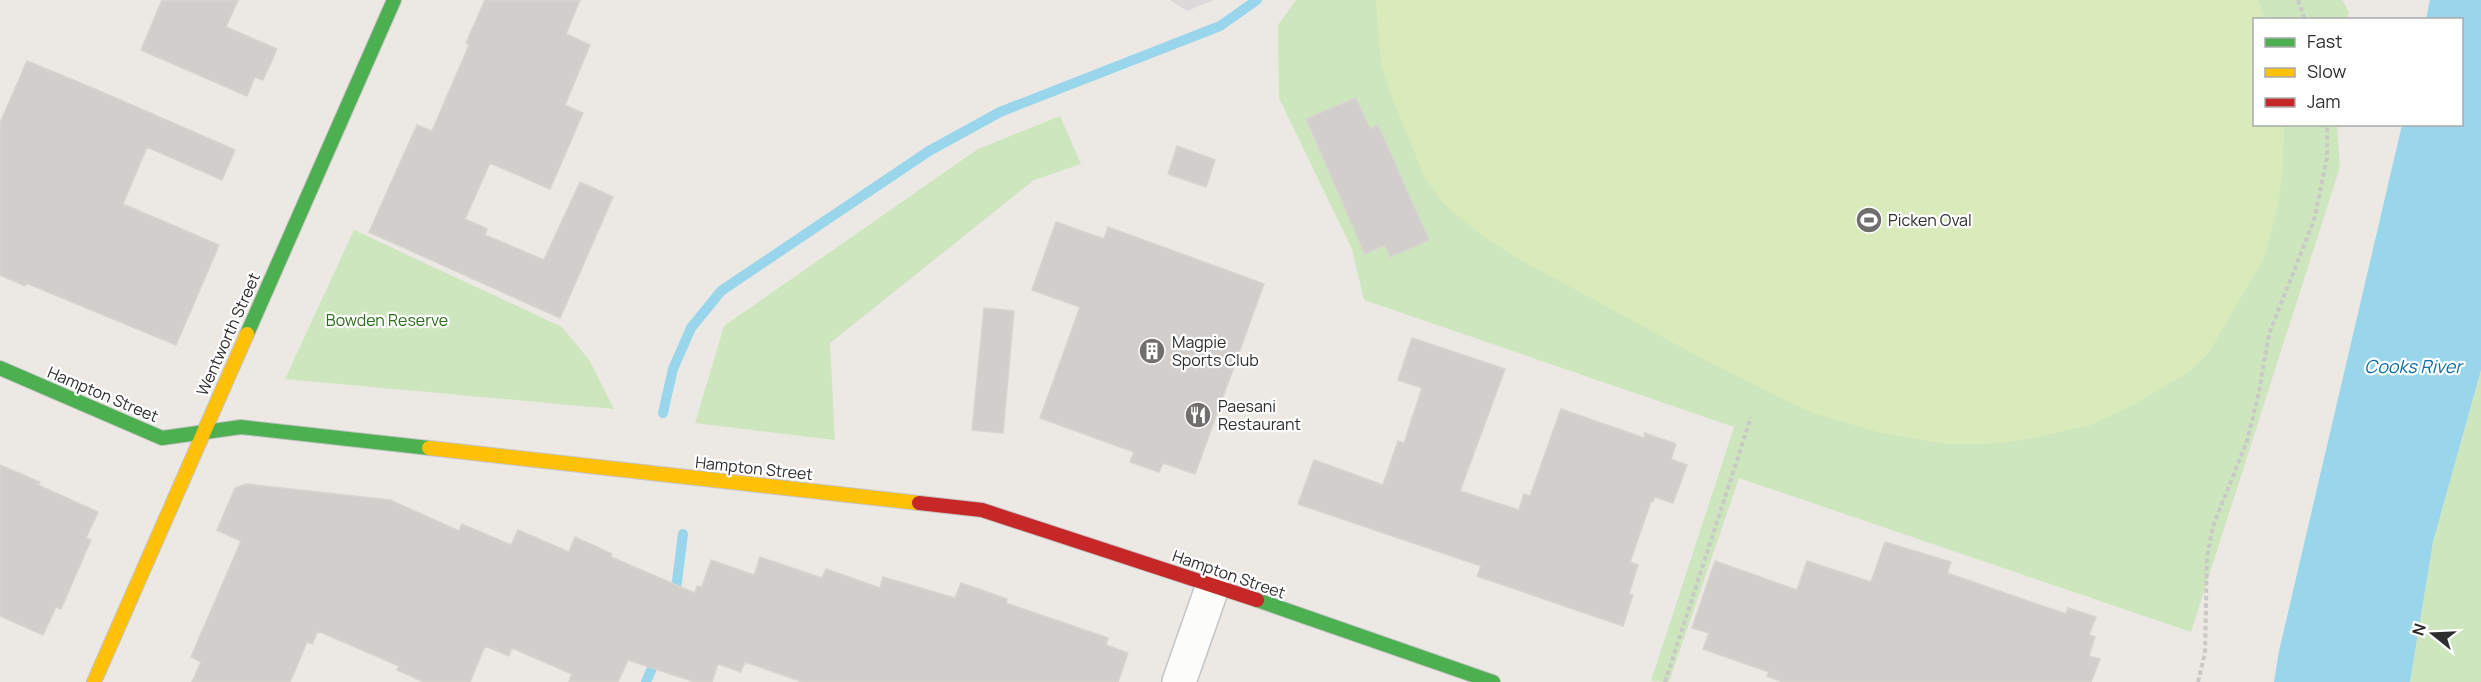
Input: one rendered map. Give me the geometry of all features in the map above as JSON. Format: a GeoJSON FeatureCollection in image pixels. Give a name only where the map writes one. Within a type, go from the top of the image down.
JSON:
{"type":"FeatureCollection","features":[{"type":"Feature","properties":{"kind":"street","name":"Wentworth Street"},"geometry":{"type":"LineString","coordinates":[[94,682],[394,0]]}},
{"type":"Feature","properties":{"kind":"street","name":"Hampton Street"},"geometry":{"type":"LineString","coordinates":[[0,368],[162,438],[241,427],[982,510],[1213,585],[1493,682]]}},
{"type":"Feature","properties":{"kind":"street"},"geometry":{"type":"LineString","coordinates":[[1179,682],[1213,585]]}},
{"type":"Feature","properties":{"kind":"path"},"geometry":{"type":"LineString","coordinates":[[2298,0],[2304,18]]}},
{"type":"Feature","properties":{"kind":"path"},"geometry":{"type":"LineString","coordinates":[[2198,682],[2205,653],[2207,557],[2213,526],[2247,441],[2259,392],[2269,334],[2314,220],[2327,159],[2327,126]]}},
{"type":"Feature","properties":{"kind":"path"},"geometry":{"type":"LineString","coordinates":[[1665,682],[1751,417]]}},
{"type":"Feature","properties":{"kind":"shaded area"},"geometry":{"type":"Polygon","coordinates":[[[1170,0],[1214,0],[1187,11],[1170,0]]]}},
{"type":"Feature","properties":{"kind":"green space","name":"Picken Oval"},"geometry":{"type":"Polygon","coordinates":[[[1296,0],[2342,0],[2349,12],[2347,18],[2253,18],[2253,126],[2337,126],[2340,167],[2191,632],[1739,478],[1669,682],[1651,681],[1734,427],[1364,300],[1352,249],[1279,98],[1278,25],[1296,0]]]}},
{"type":"Feature","properties":{"kind":"green space","name":"Picken Oval"},"geometry":{"type":"Polygon","coordinates":[[[1376,0],[2258,0],[2265,18],[2253,18],[2253,126],[2284,126],[2283,167],[2278,205],[2264,258],[2208,354],[2189,372],[2133,405],[2091,425],[2023,440],[1987,444],[1944,444],[1878,432],[1812,413],[1707,361],[1522,261],[1483,236],[1445,205],[1425,178],[1391,95],[1381,63],[1376,0]]]}},
{"type":"Feature","properties":{"kind":"green space"},"geometry":{"type":"Polygon","coordinates":[[[1060,116],[1081,164],[1034,180],[830,343],[835,440],[695,423],[724,326],[978,149],[1060,116]]]}},
{"type":"Feature","properties":{"kind":"green space","name":"Bowden Reserve"},"geometry":{"type":"Polygon","coordinates":[[[354,230],[562,327],[590,361],[614,409],[285,379],[354,230]]]}},
{"type":"Feature","properties":{"kind":"green space"},"geometry":{"type":"Polygon","coordinates":[[[2481,370],[2481,682],[2410,682],[2433,542],[2481,370]]]}},
{"type":"Feature","properties":{"kind":"water","name":"Cooks River"},"geometry":{"type":"Polygon","coordinates":[[[2430,0],[2481,0],[2481,370],[2433,542],[2410,682],[2274,682],[2279,651],[2402,126],[2463,126],[2463,18],[2426,18],[2430,0]]]}},
{"type":"Feature","properties":{"kind":"building"},"geometry":{"type":"Polygon","coordinates":[[[162,0],[238,0],[226,27],[277,49],[263,80],[255,77],[247,96],[141,50],[162,0]]]}},
{"type":"Feature","properties":{"kind":"building"},"geometry":{"type":"Polygon","coordinates":[[[485,0],[580,0],[566,34],[590,45],[565,105],[583,113],[550,189],[490,163],[465,219],[487,229],[485,235],[544,260],[580,182],[613,197],[560,318],[369,232],[417,125],[432,131],[469,45],[466,43],[485,0]]]}},
{"type":"Feature","properties":{"kind":"building"},"geometry":{"type":"Polygon","coordinates":[[[27,61],[235,150],[222,180],[147,147],[123,204],[219,245],[176,345],[26,283],[25,286],[0,275],[0,123],[27,61]]]}},
{"type":"Feature","properties":{"kind":"building"},"geometry":{"type":"Polygon","coordinates":[[[1356,98],[1370,129],[1378,125],[1429,240],[1390,257],[1385,245],[1365,254],[1306,119],[1356,98]]]}},
{"type":"Feature","properties":{"kind":"building"},"geometry":{"type":"Polygon","coordinates":[[[1177,146],[1215,160],[1206,187],[1168,174],[1177,146]]]}},
{"type":"Feature","properties":{"kind":"building","name":"Magpie Sports Club"},"geometry":{"type":"Polygon","coordinates":[[[1056,222],[1104,239],[1108,227],[1264,284],[1195,474],[1163,463],[1159,472],[1130,462],[1134,452],[1040,418],[1080,307],[1032,290],[1056,222]]]}},
{"type":"Feature","properties":{"kind":"building"},"geometry":{"type":"Polygon","coordinates":[[[984,308],[1014,311],[1003,433],[972,430],[984,308]]]}},
{"type":"Feature","properties":{"kind":"building"},"geometry":{"type":"Polygon","coordinates":[[[1412,338],[1505,369],[1460,491],[1519,510],[1524,494],[1530,496],[1561,409],[1644,438],[1645,433],[1676,444],[1671,459],[1687,465],[1673,503],[1655,497],[1653,502],[1651,501],[1630,562],[1638,565],[1629,594],[1633,595],[1623,626],[1477,576],[1481,566],[1298,504],[1314,460],[1383,485],[1398,441],[1404,443],[1422,388],[1398,380],[1412,338]]]}},
{"type":"Feature","properties":{"kind":"building"},"geometry":{"type":"Polygon","coordinates":[[[0,465],[40,482],[38,485],[98,512],[86,538],[91,540],[61,609],[56,607],[43,635],[0,616],[0,465]]]}},
{"type":"Feature","properties":{"kind":"building"},"geometry":{"type":"Polygon","coordinates":[[[246,484],[390,500],[459,531],[462,524],[511,545],[518,530],[569,552],[575,537],[612,554],[611,557],[695,593],[697,586],[702,587],[711,560],[754,575],[760,557],[822,578],[826,569],[880,588],[883,577],[955,598],[961,583],[1007,599],[1006,603],[1108,638],[1106,645],[1128,653],[1118,682],[803,682],[745,662],[741,672],[718,664],[712,682],[695,682],[628,660],[618,682],[569,682],[572,674],[512,648],[509,656],[485,646],[470,682],[424,682],[397,670],[399,666],[318,631],[312,644],[307,642],[290,682],[192,682],[201,662],[191,657],[241,541],[217,530],[235,488],[246,484]]]}},
{"type":"Feature","properties":{"kind":"building"},"geometry":{"type":"Polygon","coordinates":[[[1885,542],[1951,562],[1947,573],[2066,614],[2068,608],[2096,617],[2089,635],[2095,637],[2089,656],[2100,659],[2091,682],[1783,682],[1767,676],[1769,672],[1703,649],[1709,633],[1692,628],[1715,561],[1797,590],[1807,561],[1871,582],[1885,542]]]}},
{"type":"Feature","properties":{"kind":"waterway"},"geometry":{"type":"LineString","coordinates":[[663,413],[673,369],[691,328],[721,291],[929,151],[1000,112],[1220,26],[1257,0]]}},
{"type":"Feature","properties":{"kind":"waterway"},"geometry":{"type":"LineString","coordinates":[[675,597],[683,534]]}},
{"type":"Feature","properties":{"kind":"waterway"},"geometry":{"type":"LineString","coordinates":[[646,682],[658,655]]}},
{"type":"Feature","properties":{"kind":"traffic: fast"},"geometry":{"type":"LineString","coordinates":[[247,334],[394,0]]}},
{"type":"Feature","properties":{"kind":"traffic: fast"},"geometry":{"type":"LineString","coordinates":[[0,368],[162,438],[241,427],[429,448]]}},
{"type":"Feature","properties":{"kind":"traffic: fast"},"geometry":{"type":"LineString","coordinates":[[1257,600],[1493,682]]}},
{"type":"Feature","properties":{"kind":"traffic: slow"},"geometry":{"type":"LineString","coordinates":[[94,682],[247,334]]}},
{"type":"Feature","properties":{"kind":"traffic: slow"},"geometry":{"type":"LineString","coordinates":[[429,448],[919,503]]}},
{"type":"Feature","properties":{"kind":"traffic: jam"},"geometry":{"type":"LineString","coordinates":[[919,503],[982,510],[1257,600]]}},
{"type":"Feature","properties":{"kind":"place","name":"Picken Oval"},"geometry":{"type":"Point","coordinates":[1869,220]}},
{"type":"Feature","properties":{"kind":"place","name":"Magpie Sports Club"},"geometry":{"type":"Point","coordinates":[1152,351]}},
{"type":"Feature","properties":{"kind":"place","name":"Paesani Restaurant"},"geometry":{"type":"Point","coordinates":[1198,415]}}]}
